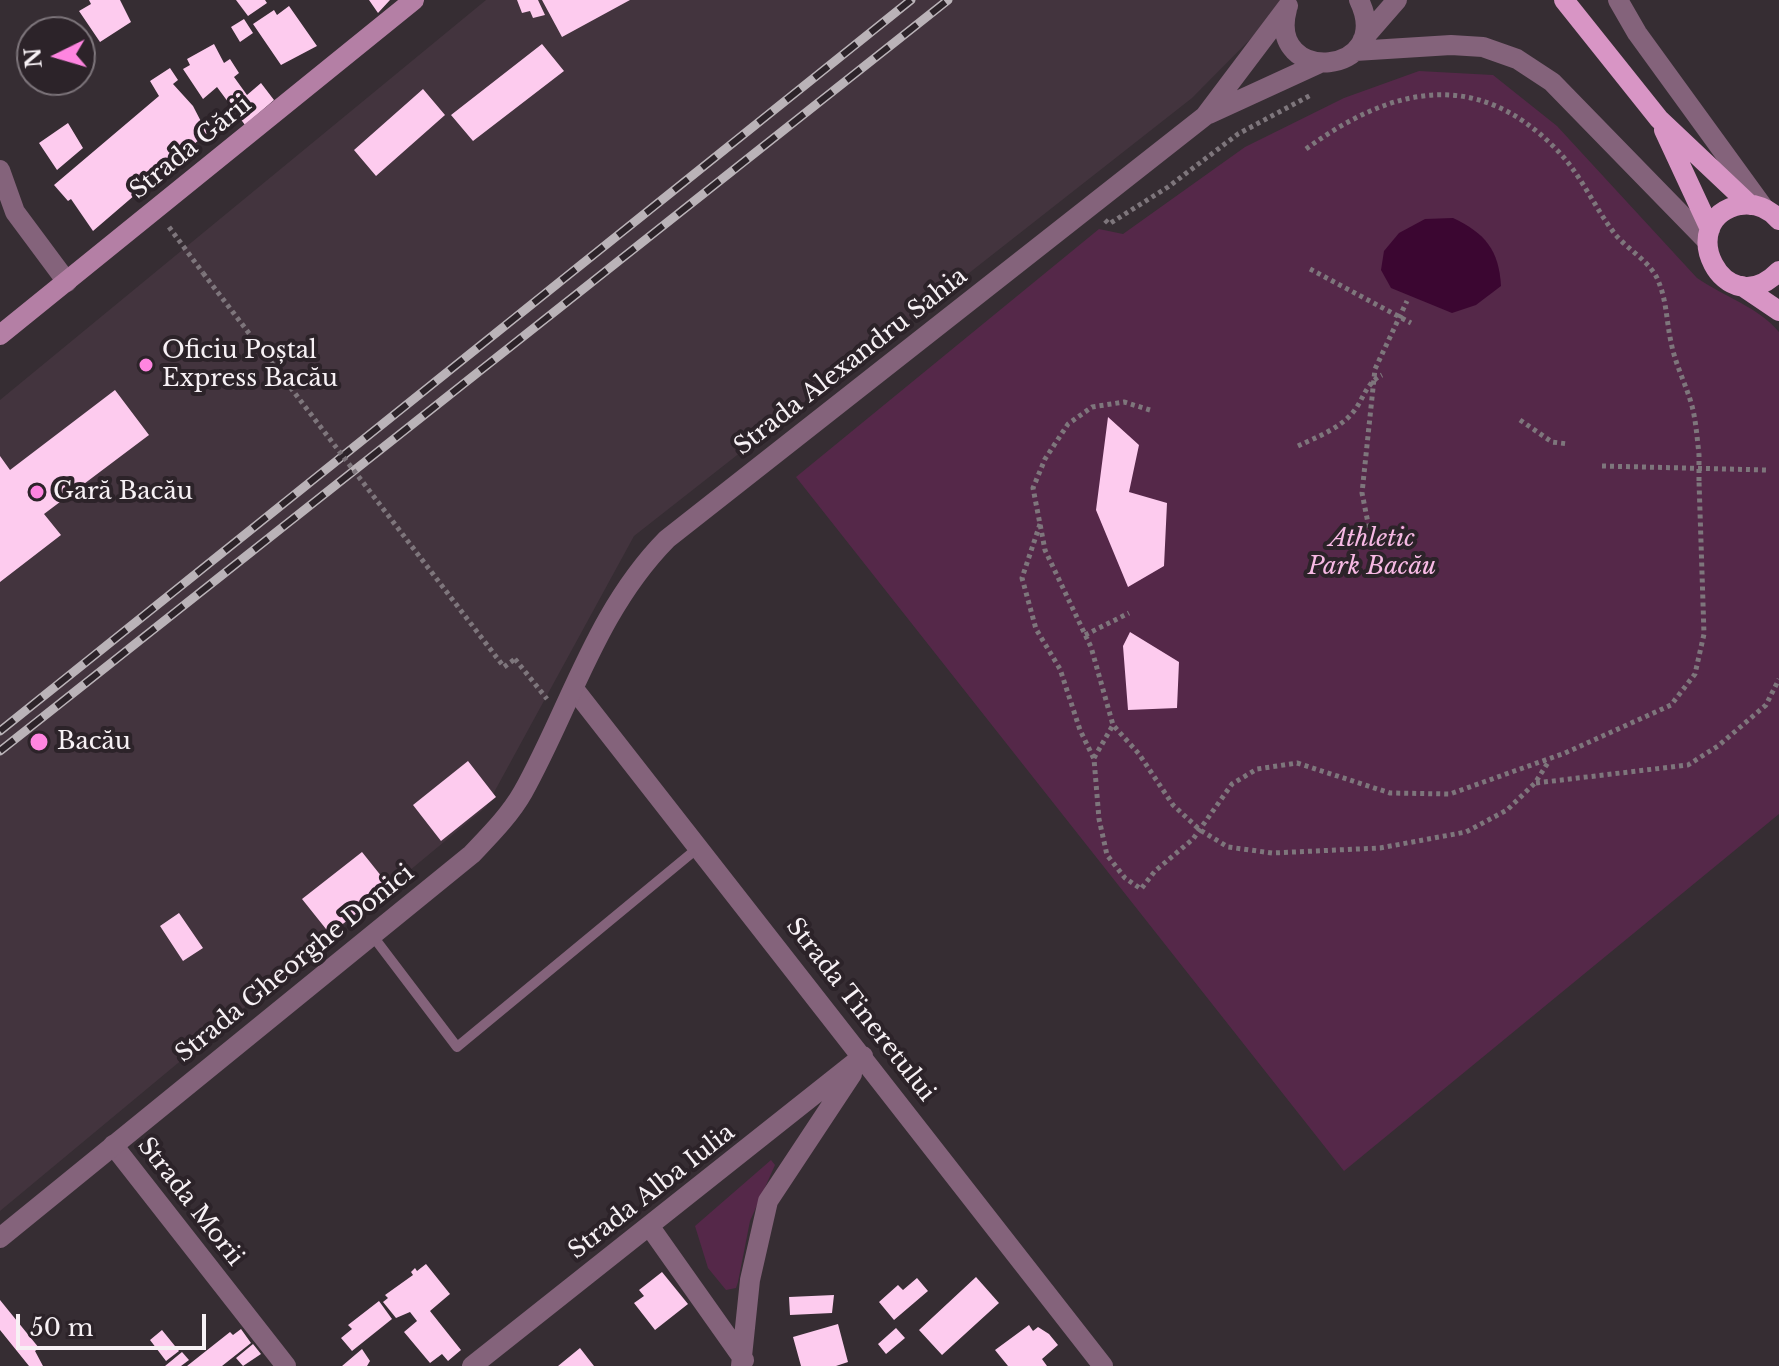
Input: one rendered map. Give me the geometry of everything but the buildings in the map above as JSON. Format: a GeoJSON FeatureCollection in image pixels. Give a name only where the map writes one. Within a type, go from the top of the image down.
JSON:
{"type":"FeatureCollection","features":[{"type":"Feature","properties":{"kind":"main road","name":"Strada Gării"},"geometry":{"type":"LineString","coordinates":[[0,335],[414,0]]}},
{"type":"Feature","properties":{"kind":"main road"},"geometry":{"type":"LineString","coordinates":[[1564,0],[1659,119],[1764,211]]}},
{"type":"Feature","properties":{"kind":"main road"},"geometry":{"type":"LineString","coordinates":[[1659,119],[1709,235],[1712,265],[1730,282],[1742,286],[1779,311]]}},
{"type":"Feature","properties":{"kind":"main road"},"geometry":{"type":"LineString","coordinates":[[1709,235],[1727,210],[1764,211]]}},
{"type":"Feature","properties":{"kind":"main road"},"geometry":{"type":"LineString","coordinates":[[1742,286],[1768,281],[1779,271]]}},
{"type":"Feature","properties":{"kind":"street"},"geometry":{"type":"LineString","coordinates":[[1359,0],[1365,12],[1359,45]]}},
{"type":"Feature","properties":{"kind":"street"},"geometry":{"type":"LineString","coordinates":[[1359,45],[1397,0]]}},
{"type":"Feature","properties":{"kind":"street"},"geometry":{"type":"LineString","coordinates":[[1618,0],[1637,33],[1764,211]]}},
{"type":"Feature","properties":{"kind":"street"},"geometry":{"type":"LineString","coordinates":[[1290,3],[1284,20],[1290,45],[1304,59],[1318,64]]}},
{"type":"Feature","properties":{"kind":"street","name":"Strada Alexandru Sahia"},"geometry":{"type":"LineString","coordinates":[[1205,116],[1290,3]]}},
{"type":"Feature","properties":{"kind":"street"},"geometry":{"type":"LineString","coordinates":[[1359,45],[1483,47],[1517,59],[1552,82],[1709,235]]}},
{"type":"Feature","properties":{"kind":"street","name":"Strada Alexandru Sahia"},"geometry":{"type":"LineString","coordinates":[[565,692],[615,602],[639,567],[667,539],[1205,116],[1318,64],[1334,64],[1359,45]]}},
{"type":"Feature","properties":{"kind":"street"},"geometry":{"type":"LineString","coordinates":[[0,170],[7,219],[67,282]]}},
{"type":"Feature","properties":{"kind":"street","name":"Strada Tineretului"},"geometry":{"type":"LineString","coordinates":[[565,692],[699,847],[1103,1366]]}},
{"type":"Feature","properties":{"kind":"street","name":"Strada Gheorghe Donici"},"geometry":{"type":"LineString","coordinates":[[0,1238],[472,854],[521,795],[565,692]]}},
{"type":"Feature","properties":{"kind":"street"},"geometry":{"type":"LineString","coordinates":[[744,1363],[750,1280],[768,1201],[863,1056]]}},
{"type":"Feature","properties":{"kind":"street","name":"Strada Alba Iulia"},"geometry":{"type":"LineString","coordinates":[[472,1366],[863,1056]]}},
{"type":"Feature","properties":{"kind":"street","name":"Strada Morii"},"geometry":{"type":"LineString","coordinates":[[113,1145],[286,1366]]}},
{"type":"Feature","properties":{"kind":"street"},"geometry":{"type":"LineString","coordinates":[[650,1227],[744,1363]]}},
{"type":"Feature","properties":{"kind":"lane"},"geometry":{"type":"LineString","coordinates":[[372,935],[457,1047],[699,847]]}},
{"type":"Feature","properties":{"kind":"path"},"geometry":{"type":"LineString","coordinates":[[1093,205],[1109,224],[1168,187],[1238,134],[1319,90]]}},
{"type":"Feature","properties":{"kind":"path"},"geometry":{"type":"LineString","coordinates":[[1040,524],[1022,578],[1036,629],[1060,669],[1080,730],[1094,759],[1099,819],[1107,855],[1141,889],[1200,830],[1232,784],[1257,769],[1297,763],[1390,793],[1450,794],[1550,759],[1671,705],[1695,674],[1704,634],[1699,454],[1692,406],[1670,342],[1669,311],[1655,274],[1615,234],[1585,185],[1557,149],[1516,115],[1479,98],[1438,95],[1395,99],[1360,114],[1306,149]]}},
{"type":"Feature","properties":{"kind":"path"},"geometry":{"type":"LineString","coordinates":[[156,210],[504,667],[515,659],[552,704],[565,692]]}},
{"type":"Feature","properties":{"kind":"path"},"geometry":{"type":"LineString","coordinates":[[1310,269],[1411,323]]}},
{"type":"Feature","properties":{"kind":"path"},"geometry":{"type":"LineString","coordinates":[[1372,543],[1362,493],[1375,369],[1407,301]]}},
{"type":"Feature","properties":{"kind":"path"},"geometry":{"type":"LineString","coordinates":[[1298,446],[1335,427],[1354,412],[1374,379],[1382,375]]}},
{"type":"Feature","properties":{"kind":"path"},"geometry":{"type":"LineString","coordinates":[[1150,410],[1124,402],[1092,407],[1068,424],[1045,459],[1033,488],[1045,550],[1085,635],[1113,725],[1139,754],[1173,805],[1200,830],[1228,847],[1272,853],[1380,848],[1466,832],[1507,810],[1535,783],[1550,759]]}},
{"type":"Feature","properties":{"kind":"path"},"geometry":{"type":"LineString","coordinates":[[1520,420],[1552,442],[1568,444]]}},
{"type":"Feature","properties":{"kind":"path"},"geometry":{"type":"LineString","coordinates":[[1602,466],[1767,470]]}},
{"type":"Feature","properties":{"kind":"path"},"geometry":{"type":"LineString","coordinates":[[1085,635],[1129,613]]}},
{"type":"Feature","properties":{"kind":"path"},"geometry":{"type":"LineString","coordinates":[[1535,783],[1688,765],[1718,746],[1766,705],[1779,679]]}},
{"type":"Feature","properties":{"kind":"path"},"geometry":{"type":"LineString","coordinates":[[1094,759],[1113,725]]}},
{"type":"Feature","properties":{"kind":"shaded area"},"geometry":{"type":"Polygon","coordinates":[[[486,0],[1289,0],[1192,98],[634,536],[486,807],[0,1211],[0,400],[486,0]]]}},
{"type":"Feature","properties":{"kind":"shaded area"},"geometry":{"type":"Polygon","coordinates":[[[1453,218],[1474,230],[1488,244],[1497,262],[1501,286],[1476,305],[1452,313],[1391,288],[1381,270],[1384,251],[1399,233],[1425,219],[1453,218]]]}},
{"type":"Feature","properties":{"kind":"green space","name":"Athletic Park Bacău"},"geometry":{"type":"Polygon","coordinates":[[[1419,71],[1493,75],[1557,126],[1697,278],[1752,309],[1779,332],[1779,814],[1344,1171],[796,477],[1099,229],[1123,234],[1245,147],[1344,98],[1419,71]]]}},
{"type":"Feature","properties":{"kind":"green space"},"geometry":{"type":"Polygon","coordinates":[[[771,1160],[775,1165],[750,1221],[736,1288],[726,1290],[708,1268],[695,1226],[771,1160]]]}},
{"type":"Feature","properties":{"kind":"railway"},"geometry":{"type":"LineString","coordinates":[[0,731],[911,0]]}},
{"type":"Feature","properties":{"kind":"railway"},"geometry":{"type":"LineString","coordinates":[[0,751],[948,0]]}},
{"type":"Feature","properties":{"kind":"place","name":"Oficiu Poștal Express Bacău"},"geometry":{"type":"Point","coordinates":[146,365]}},
{"type":"Feature","properties":{"kind":"place","name":"Gară Bacău"},"geometry":{"type":"Point","coordinates":[37,492]}},
{"type":"Feature","properties":{"kind":"place","name":"Bacău"},"geometry":{"type":"Point","coordinates":[39,742]}}]}
